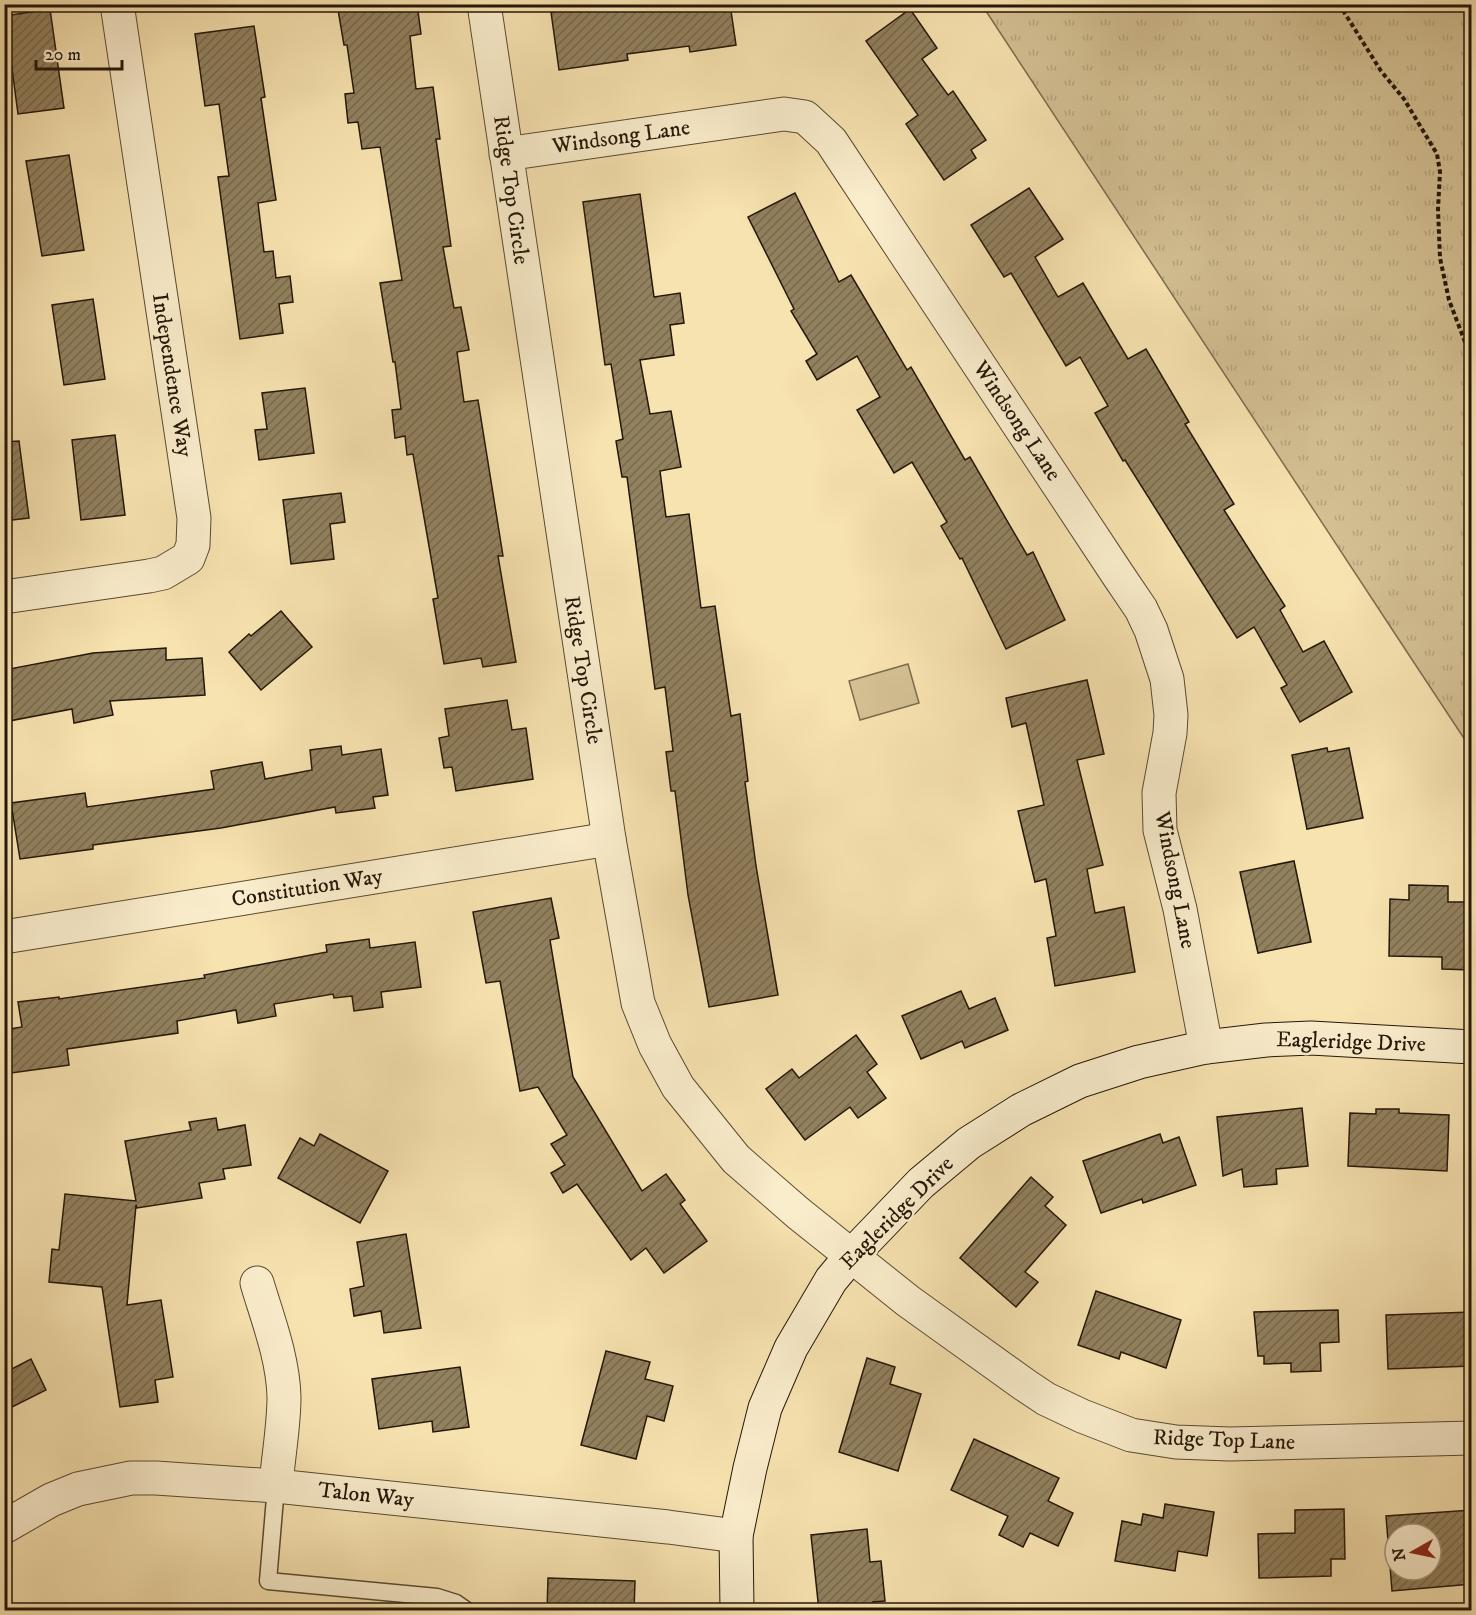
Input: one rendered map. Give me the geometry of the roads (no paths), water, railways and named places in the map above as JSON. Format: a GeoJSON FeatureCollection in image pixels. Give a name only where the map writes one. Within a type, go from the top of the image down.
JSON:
{"type":"FeatureCollection","features":[{"type":"Feature","properties":{"kind":"street","name":"Independence Way"},"geometry":{"type":"LineString","coordinates":[[4,597],[163,573],[188,558],[193,545],[194,518],[117,4]]}},
{"type":"Feature","properties":{"kind":"street","name":"Ridge Top Circle"},"geometry":{"type":"LineString","coordinates":[[484,4],[609,838],[638,1003],[655,1045],[678,1087],[736,1159],[851,1256]]}},
{"type":"Feature","properties":{"kind":"street","name":"Windsong Lane"},"geometry":{"type":"LineString","coordinates":[[506,154],[784,114],[805,117],[831,141],[1141,609],[1151,630],[1160,653],[1170,698],[1170,733],[1159,793],[1160,830],[1180,909],[1206,1047]]}},
{"type":"Feature","properties":{"kind":"street","name":"Constitution Way"},"geometry":{"type":"LineString","coordinates":[[4,937],[609,838]]}},
{"type":"Feature","properties":{"kind":"street","name":"Eagleridge Drive"},"geometry":{"type":"LineString","coordinates":[[737,1611],[736,1536],[750,1468],[765,1408],[792,1348],[831,1280],[851,1256],[921,1183],[969,1143],[1021,1110],[1080,1081],[1139,1062],[1206,1047],[1266,1040],[1311,1038],[1472,1047]]}},
{"type":"Feature","properties":{"kind":"street","name":"Ridge Top Lane"},"geometry":{"type":"LineString","coordinates":[[851,1256],[1024,1385],[1046,1399],[1082,1416],[1131,1435],[1176,1442],[1230,1444],[1472,1438]]}},
{"type":"Feature","properties":{"kind":"street"},"geometry":{"type":"LineString","coordinates":[[257,1283],[277,1349],[282,1381],[283,1421],[276,1486]]}},
{"type":"Feature","properties":{"kind":"street","name":"Talon Way"},"geometry":{"type":"LineString","coordinates":[[4,1527],[51,1500],[78,1489],[123,1480],[180,1479],[276,1486],[736,1536]]}},
{"type":"Feature","properties":{"kind":"lane"},"geometry":{"type":"LineString","coordinates":[[276,1486],[268,1581],[437,1597],[456,1603],[466,1611]]}}]}
